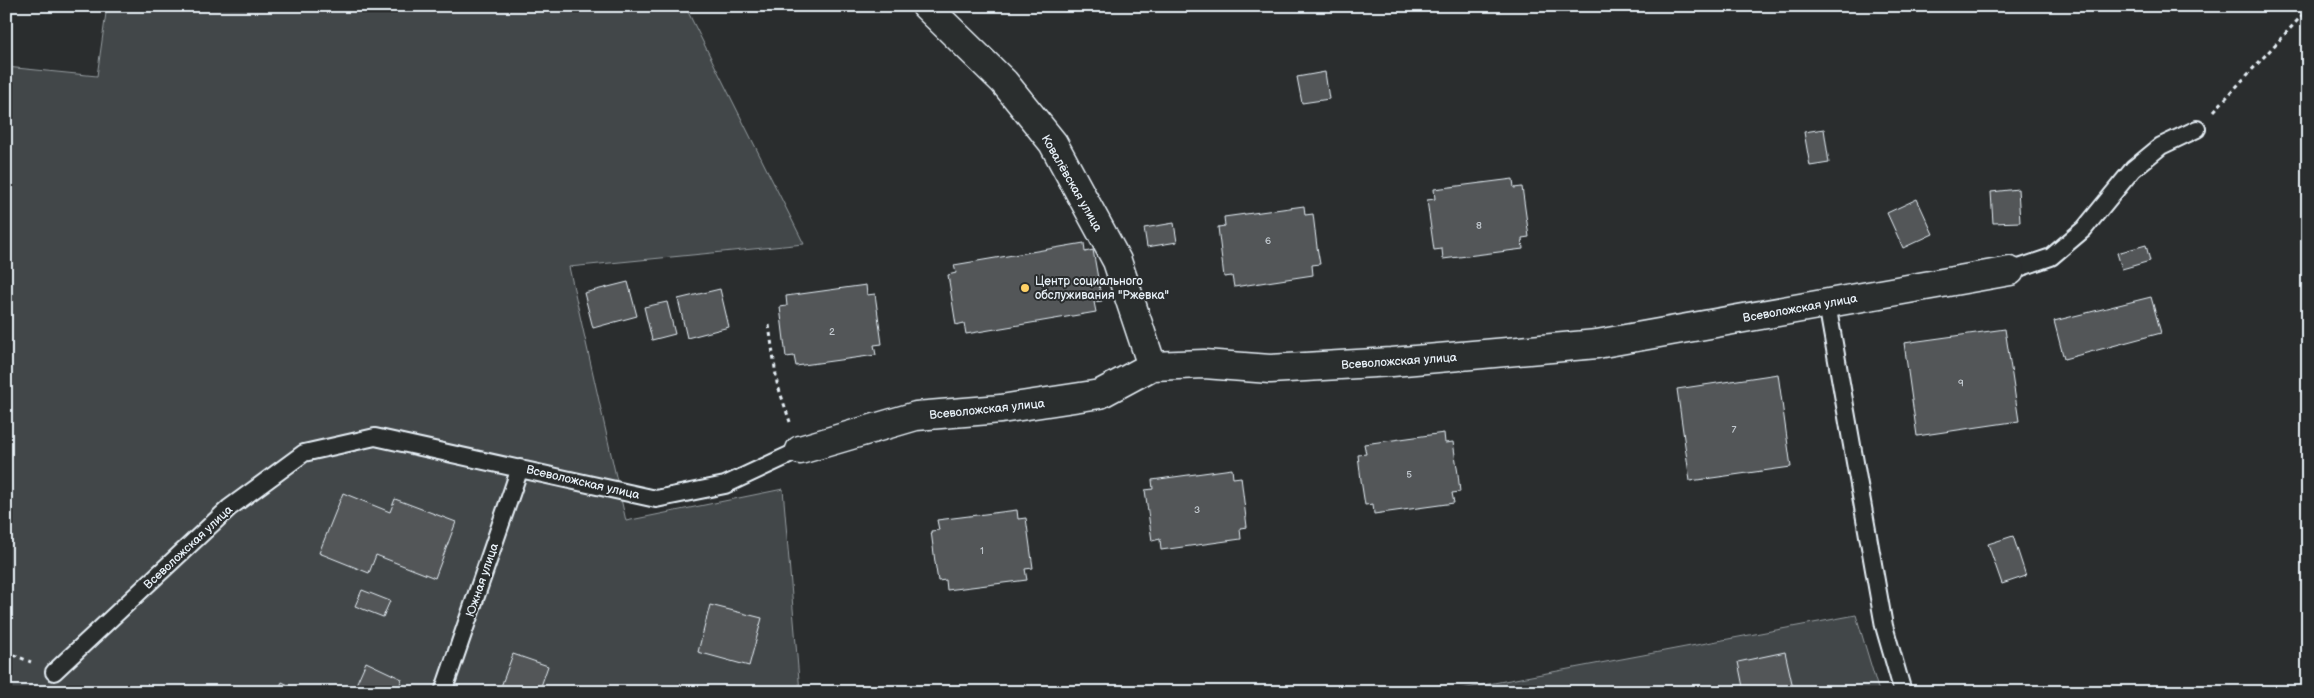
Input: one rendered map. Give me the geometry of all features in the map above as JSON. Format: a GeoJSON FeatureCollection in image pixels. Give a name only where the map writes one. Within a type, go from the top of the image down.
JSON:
{"type":"FeatureCollection","features":[{"type":"Feature","properties":{"kind":"street","name":"Ковалёвская улица"},"geometry":{"type":"LineString","coordinates":[[926,6],[1004,82],[1053,143],[1116,261],[1152,366]]}},
{"type":"Feature","properties":{"kind":"street","name":"Всеволожская улица"},"geometry":{"type":"LineString","coordinates":[[800,450],[916,416],[1001,409],[1100,394],[1152,366],[1204,364],[1270,369],[1392,362],[1597,344],[2010,271]]}},
{"type":"Feature","properties":{"kind":"lane"},"geometry":{"type":"LineString","coordinates":[[2010,271],[2051,257],[2084,229],[2132,169],[2161,146],[2197,129]]}},
{"type":"Feature","properties":{"kind":"lane"},"geometry":{"type":"LineString","coordinates":[[1827,304],[1884,626],[1903,692]]}},
{"type":"Feature","properties":{"kind":"lane","name":"Всеволожская улица"},"geometry":{"type":"LineString","coordinates":[[54,672],[229,508],[304,453],[375,438],[656,499],[725,485],[800,450]]}},
{"type":"Feature","properties":{"kind":"lane","name":"Южная улица"},"geometry":{"type":"LineString","coordinates":[[443,692],[520,468]]}},
{"type":"Feature","properties":{"kind":"path"},"geometry":{"type":"LineString","coordinates":[[2197,129],[2308,9]]}},
{"type":"Feature","properties":{"kind":"path"},"geometry":{"type":"LineString","coordinates":[[769,325],[777,383],[800,450]]}},
{"type":"Feature","properties":{"kind":"shaded area"},"geometry":{"type":"Polygon","coordinates":[[[107,6],[685,6],[804,244],[569,267],[626,521],[783,489],[800,692],[6,692],[6,67],[97,76],[107,6]]]}},
{"type":"Feature","properties":{"kind":"shaded area"},"geometry":{"type":"Polygon","coordinates":[[[1856,615],[1879,692],[1446,692],[1856,615]]]}},
{"type":"Feature","properties":{"kind":"building"},"geometry":{"type":"Polygon","coordinates":[[[1325,72],[1329,99],[1302,103],[1297,77],[1325,72]]]}},
{"type":"Feature","properties":{"kind":"building"},"geometry":{"type":"Polygon","coordinates":[[[1824,129],[1829,163],[1810,166],[1804,132],[1824,129]]]}},
{"type":"Feature","properties":{"kind":"building"},"geometry":{"type":"Polygon","coordinates":[[[1513,179],[1514,188],[1522,187],[1529,237],[1522,238],[1523,249],[1443,259],[1442,249],[1434,250],[1427,200],[1435,199],[1434,189],[1513,179]]]}},
{"type":"Feature","properties":{"kind":"building"},"geometry":{"type":"Polygon","coordinates":[[[2018,189],[2020,222],[1993,223],[1991,192],[2018,189]]]}},
{"type":"Feature","properties":{"kind":"building"},"geometry":{"type":"Polygon","coordinates":[[[1917,199],[1933,234],[1903,248],[1887,213],[1917,199]]]}},
{"type":"Feature","properties":{"kind":"building"},"geometry":{"type":"Polygon","coordinates":[[[1304,206],[1305,215],[1313,214],[1320,264],[1312,265],[1313,275],[1234,287],[1232,276],[1224,277],[1218,227],[1225,226],[1224,217],[1304,206]]]}},
{"type":"Feature","properties":{"kind":"building"},"geometry":{"type":"Polygon","coordinates":[[[1174,223],[1177,242],[1147,247],[1144,228],[1174,223]]]}},
{"type":"Feature","properties":{"kind":"building","name":"Центр социального обслуживания \"Ржевка\""},"geometry":{"type":"Polygon","coordinates":[[[1084,243],[1085,252],[1093,250],[1102,301],[1094,302],[1096,312],[966,334],[964,323],[956,325],[948,275],[956,273],[954,265],[1084,243]]]}},
{"type":"Feature","properties":{"kind":"building"},"geometry":{"type":"Polygon","coordinates":[[[2146,245],[2150,261],[2122,269],[2117,253],[2146,245]]]}},
{"type":"Feature","properties":{"kind":"building"},"geometry":{"type":"Polygon","coordinates":[[[628,282],[637,316],[593,328],[584,293],[628,282]]]}},
{"type":"Feature","properties":{"kind":"building"},"geometry":{"type":"Polygon","coordinates":[[[866,285],[867,295],[875,294],[882,344],[874,345],[876,355],[796,366],[794,356],[786,357],[780,307],[787,306],[786,296],[866,285]]]}},
{"type":"Feature","properties":{"kind":"building"},"geometry":{"type":"Polygon","coordinates":[[[720,289],[729,327],[687,338],[678,299],[720,289]]]}},
{"type":"Feature","properties":{"kind":"building"},"geometry":{"type":"Polygon","coordinates":[[[2151,297],[2161,333],[2064,359],[2054,321],[2151,297]]]}},
{"type":"Feature","properties":{"kind":"building"},"geometry":{"type":"Polygon","coordinates":[[[667,302],[675,334],[652,340],[644,307],[667,302]]]}},
{"type":"Feature","properties":{"kind":"building"},"geometry":{"type":"Polygon","coordinates":[[[2005,329],[2019,421],[1917,436],[1904,343],[2005,329]]]}},
{"type":"Feature","properties":{"kind":"building"},"geometry":{"type":"Polygon","coordinates":[[[1778,374],[1791,467],[1690,481],[1677,389],[1778,374]]]}},
{"type":"Feature","properties":{"kind":"building"},"geometry":{"type":"Polygon","coordinates":[[[1444,433],[1445,443],[1453,442],[1458,474],[1460,492],[1452,493],[1454,503],[1374,514],[1373,504],[1365,505],[1361,480],[1358,455],[1366,454],[1364,444],[1444,433]]]}},
{"type":"Feature","properties":{"kind":"building"},"geometry":{"type":"Polygon","coordinates":[[[1232,469],[1233,478],[1241,477],[1247,527],[1240,528],[1241,539],[1161,550],[1160,539],[1152,541],[1145,490],[1153,489],[1152,480],[1232,469]]]}},
{"type":"Feature","properties":{"kind":"building"},"geometry":{"type":"Polygon","coordinates":[[[343,493],[390,512],[395,499],[456,522],[435,578],[376,555],[369,573],[319,553],[343,493]]]}},
{"type":"Feature","properties":{"kind":"building"},"geometry":{"type":"Polygon","coordinates":[[[1017,510],[1018,519],[1026,518],[1033,568],[1025,569],[1027,580],[947,590],[946,580],[938,581],[935,562],[931,531],[939,530],[937,520],[1017,510]]]}},
{"type":"Feature","properties":{"kind":"building"},"geometry":{"type":"Polygon","coordinates":[[[2013,536],[2026,576],[2002,584],[1988,544],[2013,536]]]}},
{"type":"Feature","properties":{"kind":"building"},"geometry":{"type":"Polygon","coordinates":[[[362,590],[390,601],[383,617],[355,606],[362,590]]]}},
{"type":"Feature","properties":{"kind":"building"},"geometry":{"type":"Polygon","coordinates":[[[710,605],[762,618],[749,666],[698,652],[710,605]]]}},
{"type":"Feature","properties":{"kind":"building"},"geometry":{"type":"Polygon","coordinates":[[[1785,652],[1794,692],[1744,692],[1738,662],[1785,652]]]}},
{"type":"Feature","properties":{"kind":"building"},"geometry":{"type":"Polygon","coordinates":[[[513,654],[548,666],[539,692],[499,692],[513,654]]]}},
{"type":"Feature","properties":{"kind":"building"},"geometry":{"type":"Polygon","coordinates":[[[366,662],[402,679],[397,692],[360,692],[354,689],[366,662]]]}},
{"type":"Feature","properties":{"kind":"building"},"geometry":{"type":"Polygon","coordinates":[[[282,682],[303,692],[277,692],[282,682]]]}},
{"type":"Feature","properties":{"kind":"place","name":"Центр социального обслуживания \"Ржевка\""},"geometry":{"type":"Point","coordinates":[1025,288]}}]}
